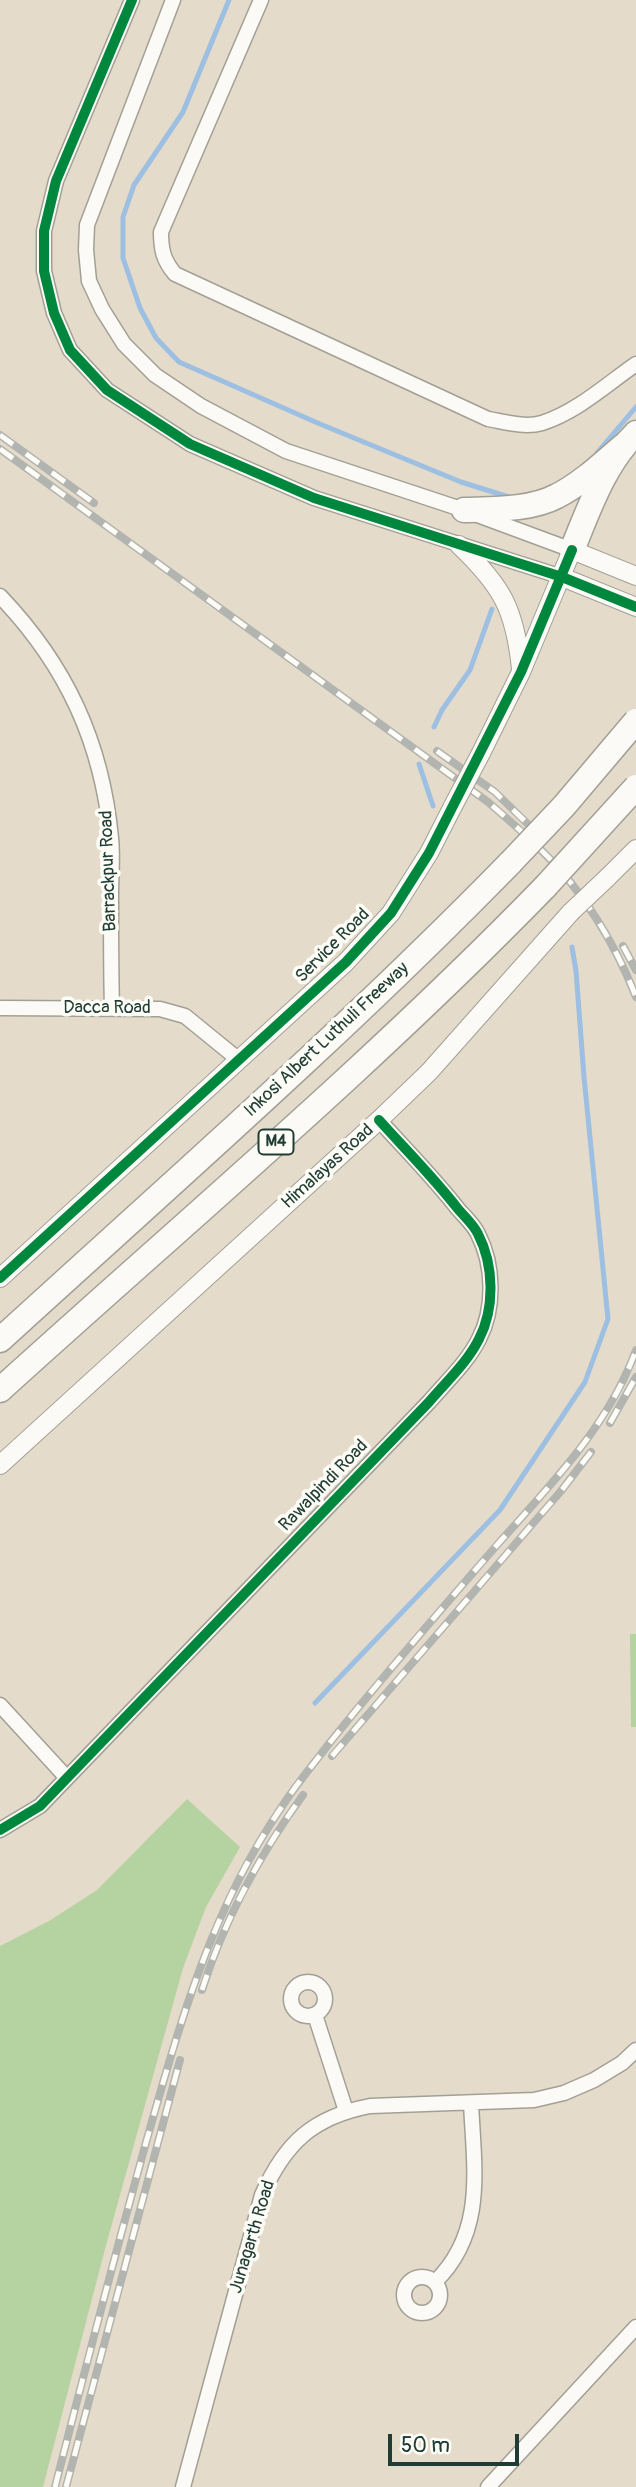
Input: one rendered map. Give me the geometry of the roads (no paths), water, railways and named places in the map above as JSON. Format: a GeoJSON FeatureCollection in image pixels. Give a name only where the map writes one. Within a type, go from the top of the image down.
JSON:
{"type":"FeatureCollection","features":[{"type":"Feature","properties":{"kind":"highway"},"geometry":{"type":"LineString","coordinates":[[464,510],[511,508],[555,498],[586,478],[629,440]]}},
{"type":"Feature","properties":{"kind":"highway"},"geometry":{"type":"LineString","coordinates":[[572,550],[599,487],[629,440]]}},
{"type":"Feature","properties":{"kind":"highway","name":"Inkosi Albert Luthuli Freeway"},"geometry":{"type":"LineString","coordinates":[[0,1340],[309,1059],[447,927],[564,806],[636,722]]}},
{"type":"Feature","properties":{"kind":"highway","name":"M4"},"geometry":{"type":"LineString","coordinates":[[0,1392],[290,1129],[508,926],[636,787]]}},
{"type":"Feature","properties":{"kind":"street"},"geometry":{"type":"LineString","coordinates":[[132,0],[56,181],[44,231],[44,271],[54,313],[70,350],[107,390],[190,443],[314,498],[562,577],[636,607]]}},
{"type":"Feature","properties":{"kind":"street"},"geometry":{"type":"LineString","coordinates":[[173,0],[87,225],[89,281],[102,309],[124,344],[155,375],[201,406],[286,451],[464,510],[636,576]]}},
{"type":"Feature","properties":{"kind":"street"},"geometry":{"type":"LineString","coordinates":[[261,0],[161,232],[161,250],[175,274],[488,419],[516,424],[541,423],[572,410],[636,364]]}},
{"type":"Feature","properties":{"kind":"street"},"geometry":{"type":"LineString","coordinates":[[458,545],[487,572],[513,619],[521,672]]}},
{"type":"Feature","properties":{"kind":"street","name":"Service Road"},"geometry":{"type":"LineString","coordinates":[[0,1278],[346,962],[391,913],[429,853],[481,753],[521,672],[572,550]]}},
{"type":"Feature","properties":{"kind":"street","name":"Barrackpur Road"},"geometry":{"type":"LineString","coordinates":[[0,596],[24,621],[53,659],[76,701],[105,791],[111,840],[111,1008]]}},
{"type":"Feature","properties":{"kind":"street","name":"Himalayas Road"},"geometry":{"type":"LineString","coordinates":[[0,1465],[379,1121],[429,1072],[571,912],[636,849]]}},
{"type":"Feature","properties":{"kind":"street","name":"Dacca Road"},"geometry":{"type":"LineString","coordinates":[[0,1008],[160,1009],[185,1016],[239,1060]]}},
{"type":"Feature","properties":{"kind":"street","name":"Rawalpindi Road"},"geometry":{"type":"LineString","coordinates":[[0,1830],[40,1806],[429,1402],[471,1353],[480,1338],[488,1315],[490,1290],[488,1264],[478,1233],[441,1187],[379,1121]]}},
{"type":"Feature","properties":{"kind":"street"},"geometry":{"type":"LineString","coordinates":[[0,1705],[67,1778]]}},
{"type":"Feature","properties":{"kind":"street"},"geometry":{"type":"LineString","coordinates":[[314,2015],[346,2111]]}},
{"type":"Feature","properties":{"kind":"street","name":"Junagarth Road"},"geometry":{"type":"LineString","coordinates":[[183,2487],[262,2195],[275,2166],[294,2143],[316,2126],[346,2111],[370,2106],[534,2100],[564,2093],[594,2080],[622,2063],[636,2050]]}},
{"type":"Feature","properties":{"kind":"street"},"geometry":{"type":"LineString","coordinates":[[435,2282],[449,2269],[473,2215],[471,2104]]}},
{"type":"Feature","properties":{"kind":"street"},"geometry":{"type":"LineString","coordinates":[[488,2487],[636,2327]]}},
{"type":"Feature","properties":{"kind":"waterway"},"geometry":{"type":"LineString","coordinates":[[229,0],[183,112],[134,185],[123,217],[123,258],[140,308],[156,338],[179,362],[461,482],[512,498]]}},
{"type":"Feature","properties":{"kind":"waterway"},"geometry":{"type":"LineString","coordinates":[[597,453],[636,407]]}},
{"type":"Feature","properties":{"kind":"waterway"},"geometry":{"type":"LineString","coordinates":[[434,727],[442,710],[470,670],[492,609]]}},
{"type":"Feature","properties":{"kind":"waterway"},"geometry":{"type":"LineString","coordinates":[[419,764],[433,806]]}},
{"type":"Feature","properties":{"kind":"waterway"},"geometry":{"type":"LineString","coordinates":[[315,1703],[500,1510],[585,1382],[608,1319],[572,947]]}},
{"type":"Feature","properties":{"kind":"railway"},"geometry":{"type":"LineString","coordinates":[[0,435],[94,503]]}},
{"type":"Feature","properties":{"kind":"railway"},"geometry":{"type":"LineString","coordinates":[[0,449],[488,802],[540,849],[570,881],[607,937],[636,997]]}},
{"type":"Feature","properties":{"kind":"railway"},"geometry":{"type":"LineString","coordinates":[[437,751],[495,792],[537,833]]}},
{"type":"Feature","properties":{"kind":"railway"},"geometry":{"type":"LineString","coordinates":[[623,946],[636,970]]}},
{"type":"Feature","properties":{"kind":"railway"},"geometry":{"type":"LineString","coordinates":[[55,2487],[171,2057],[199,1971],[235,1888],[256,1847],[281,1808],[328,1745],[594,1430],[610,1405],[636,1350]]}},
{"type":"Feature","properties":{"kind":"railway"},"geometry":{"type":"LineString","coordinates":[[610,1423],[636,1377]]}},
{"type":"Feature","properties":{"kind":"railway"},"geometry":{"type":"LineString","coordinates":[[332,1756],[561,1491],[591,1452]]}},
{"type":"Feature","properties":{"kind":"railway"},"geometry":{"type":"LineString","coordinates":[[202,1990],[232,1914],[258,1864],[303,1795]]}},
{"type":"Feature","properties":{"kind":"railway"},"geometry":{"type":"LineString","coordinates":[[66,2487],[180,2060]]}}]}
